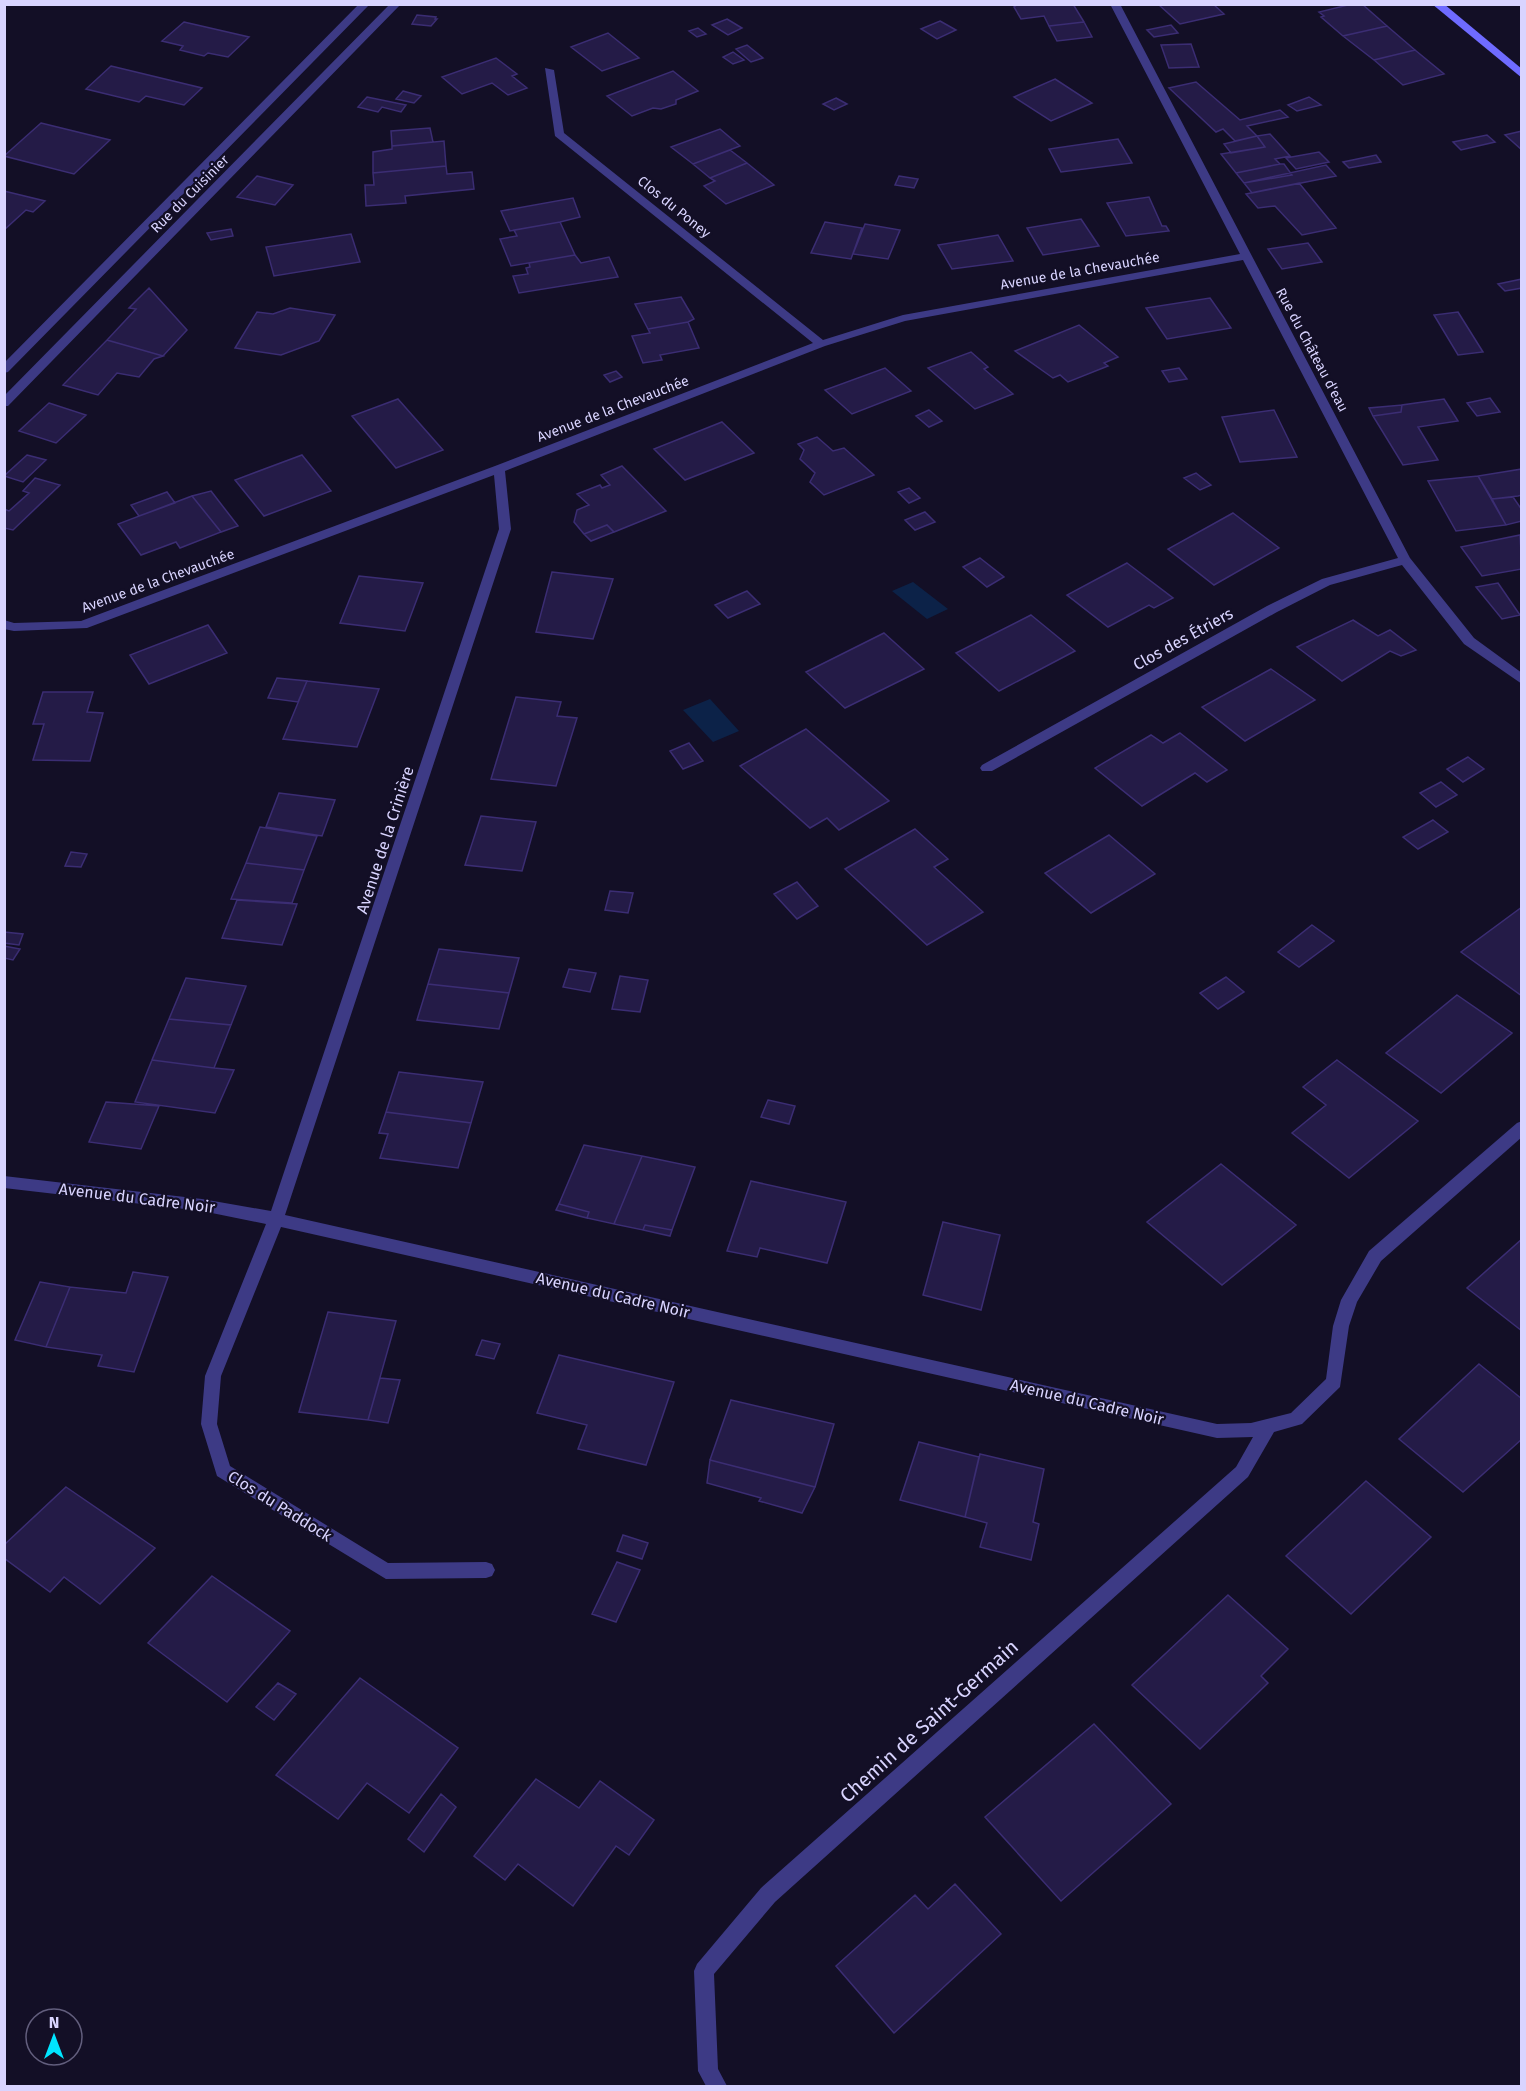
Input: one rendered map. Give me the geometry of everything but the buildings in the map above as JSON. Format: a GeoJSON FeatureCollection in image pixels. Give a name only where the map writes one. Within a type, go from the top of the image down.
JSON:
{"type":"FeatureCollection","features":[{"type":"Feature","properties":{"kind":"main road"},"geometry":{"type":"LineString","coordinates":[[1437,4],[1521,75]]}},
{"type":"Feature","properties":{"kind":"street","name":"Rue du Cuisinier"},"geometry":{"type":"LineString","coordinates":[[4,370],[365,4]]}},
{"type":"Feature","properties":{"kind":"street","name":"Rue du Cuisinier"},"geometry":{"type":"LineString","coordinates":[[4,403],[396,4]]}},
{"type":"Feature","properties":{"kind":"street","name":"Rue du Château d'eau"},"geometry":{"type":"LineString","coordinates":[[1115,4],[1405,561],[1469,641],[1521,680]]}},
{"type":"Feature","properties":{"kind":"street","name":"Clos du Poney"},"geometry":{"type":"LineString","coordinates":[[549,70],[559,134],[821,344]]}},
{"type":"Feature","properties":{"kind":"street","name":"Avenue de la Chevauchée"},"geometry":{"type":"LineString","coordinates":[[4,624],[14,627],[82,625],[500,469],[821,344],[903,318],[1245,256]]}},
{"type":"Feature","properties":{"kind":"street","name":"Avenue de la Crinière"},"geometry":{"type":"LineString","coordinates":[[276,1219],[505,530],[500,469]]}},
{"type":"Feature","properties":{"kind":"street","name":"Clos des Étriers"},"geometry":{"type":"LineString","coordinates":[[987,768],[1317,586],[1405,561]]}},
{"type":"Feature","properties":{"kind":"street"},"geometry":{"type":"LineString","coordinates":[[1268,1426],[1296,1419],[1334,1382],[1341,1326],[1349,1300],[1375,1256],[1521,1127]]}},
{"type":"Feature","properties":{"kind":"street","name":"Avenue du Cadre Noir"},"geometry":{"type":"LineString","coordinates":[[4,1182],[202,1205],[276,1219],[1217,1431],[1251,1430],[1268,1426]]}},
{"type":"Feature","properties":{"kind":"street","name":"Clos du Paddock"},"geometry":{"type":"LineString","coordinates":[[276,1219],[213,1376],[209,1424],[223,1471],[386,1571],[486,1570]]}},
{"type":"Feature","properties":{"kind":"street","name":"Chemin de Saint-Germain"},"geometry":{"type":"LineString","coordinates":[[717,2086],[708,2071],[704,1971],[768,1895],[1242,1472],[1268,1426]]}},
{"type":"Feature","properties":{"kind":"water"},"geometry":{"type":"Polygon","coordinates":[[[913,582],[948,609],[927,619],[892,591],[913,582]]]}},
{"type":"Feature","properties":{"kind":"water"},"geometry":{"type":"Polygon","coordinates":[[[710,699],[739,731],[713,742],[683,710],[710,699]]]}}]}
